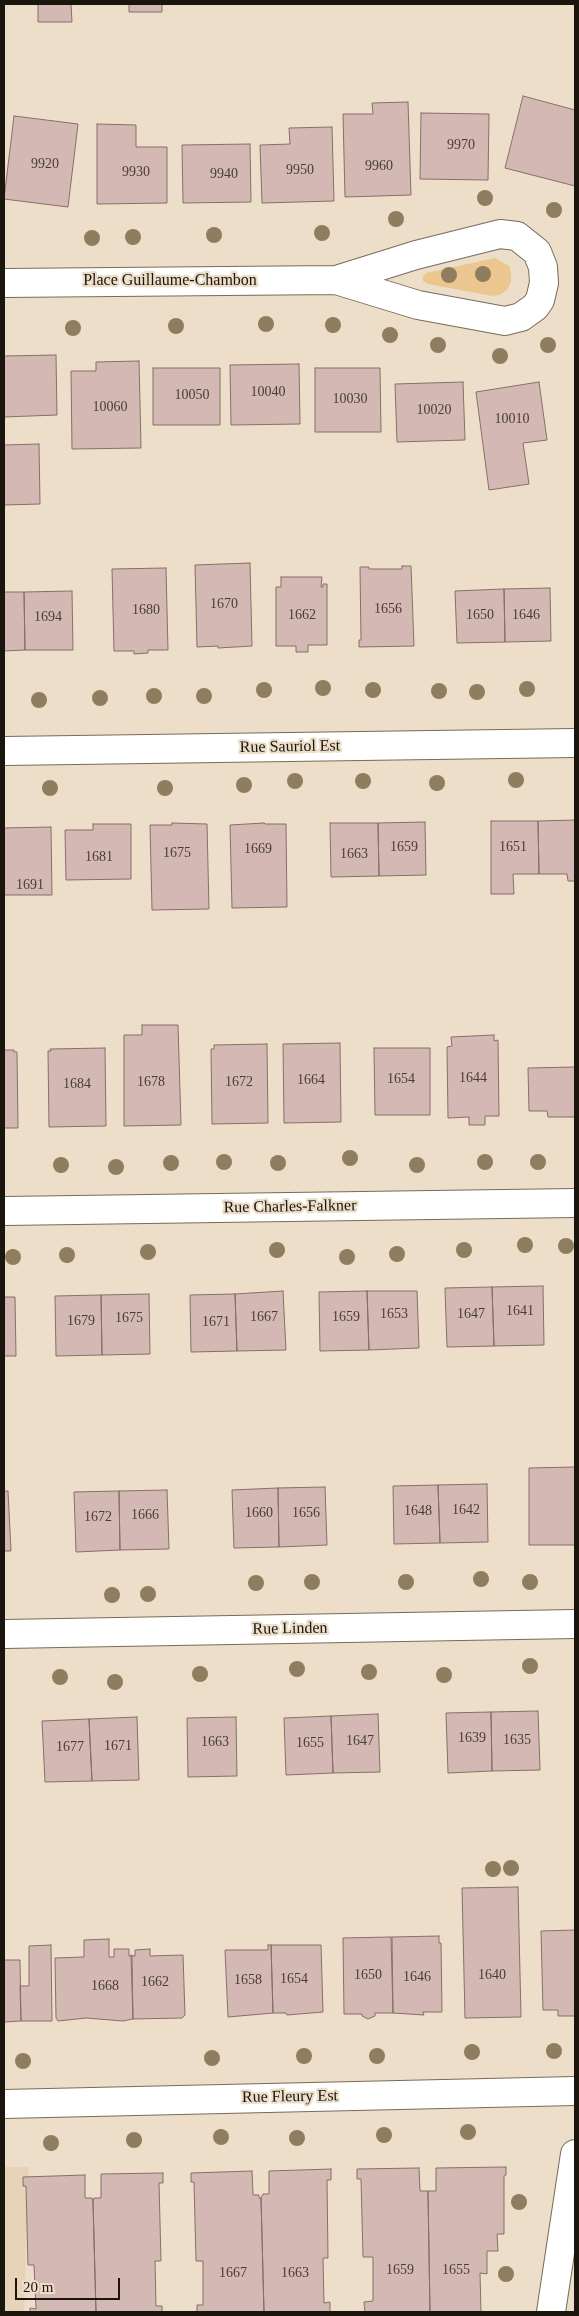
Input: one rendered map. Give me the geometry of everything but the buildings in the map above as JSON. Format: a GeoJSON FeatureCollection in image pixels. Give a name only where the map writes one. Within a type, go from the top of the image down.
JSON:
{"type":"FeatureCollection","features":[{"type":"Feature","properties":{"kind":"street","name":"Place Guillaume-Chambon"},"geometry":{"type":"LineString","coordinates":[[4,283],[336,280],[416,255],[500,234],[517,236],[537,252],[543,267],[544,283],[540,300],[535,307],[522,317],[505,321],[418,305],[336,280]]}},
{"type":"Feature","properties":{"kind":"street","name":"Rue Sauriol Est"},"geometry":{"type":"LineString","coordinates":[[4,751],[575,743]]}},
{"type":"Feature","properties":{"kind":"street","name":"Rue Charles-Falkner"},"geometry":{"type":"LineString","coordinates":[[4,1211],[575,1203]]}},
{"type":"Feature","properties":{"kind":"street","name":"Rue Linden"},"geometry":{"type":"LineString","coordinates":[[4,1634],[575,1624]]}},
{"type":"Feature","properties":{"kind":"street","name":"Rue Fleury Est"},"geometry":{"type":"LineString","coordinates":[[4,2104],[575,2091]]}},
{"type":"Feature","properties":{"kind":"street"},"geometry":{"type":"LineString","coordinates":[[551,2312],[575,2154]]}},
{"type":"Feature","properties":{"kind":"shaded area"},"geometry":{"type":"Polygon","coordinates":[[[495,258],[509,266],[511,273],[511,282],[507,290],[500,295],[492,296],[428,284],[423,281],[426,273],[495,258]]]}},
{"type":"Feature","properties":{"kind":"shaded area"},"geometry":{"type":"Polygon","coordinates":[[[4,2167],[29,2167],[24,2312],[4,2312],[4,2167]]]}}]}
